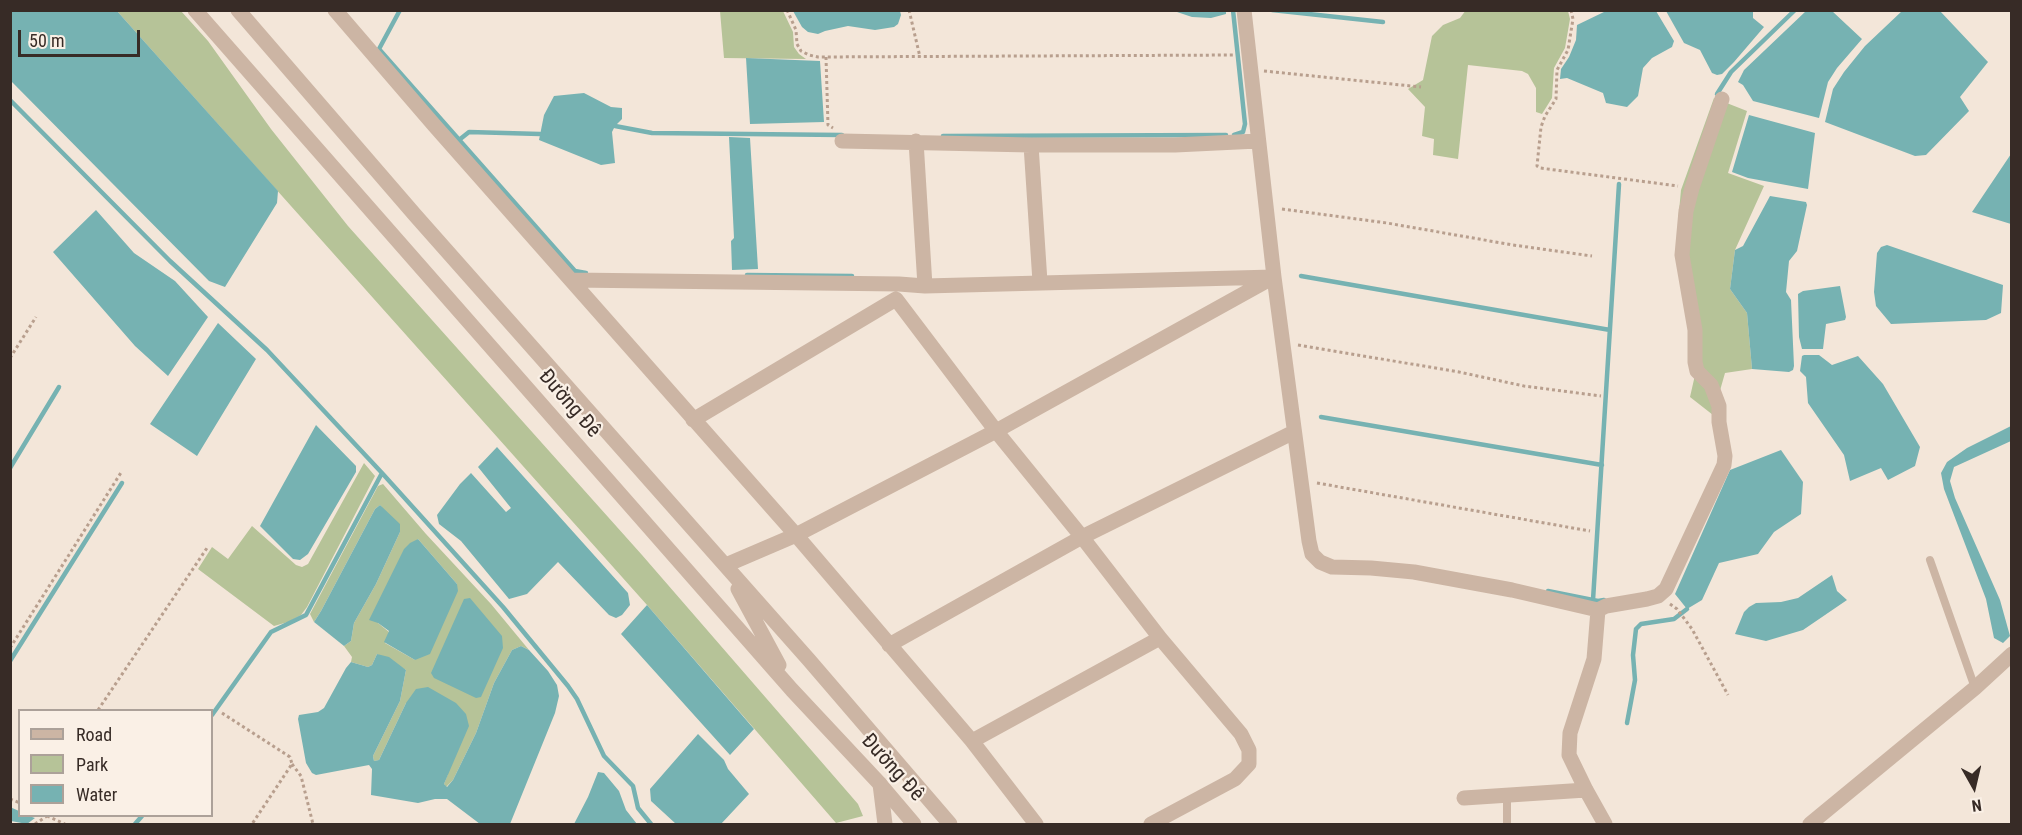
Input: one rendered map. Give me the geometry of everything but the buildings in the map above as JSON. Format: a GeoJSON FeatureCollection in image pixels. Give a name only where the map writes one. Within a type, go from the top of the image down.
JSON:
{"type":"FeatureCollection","features":[{"type":"Feature","properties":{"kind":"street","name":"Đường Đê"},"geometry":{"type":"LineString","coordinates":[[195,10],[792,690],[880,784],[914,825]]}},
{"type":"Feature","properties":{"kind":"street","name":"Đường Đê"},"geometry":{"type":"LineString","coordinates":[[238,10],[407,206],[726,565],[950,825]]}},
{"type":"Feature","properties":{"kind":"street"},"geometry":{"type":"LineString","coordinates":[[335,10],[796,535],[972,741],[1036,825]]}},
{"type":"Feature","properties":{"kind":"street"},"geometry":{"type":"LineString","coordinates":[[1244,10],[1274,277],[1312,554],[1320,562],[1332,567],[1414,572],[1512,590],[1598,610],[1606,606],[1658,596],[1666,589],[1724,465],[1725,456],[1719,434],[1719,406],[1711,385],[1697,371],[1695,362],[1695,330],[1682,255],[1686,211],[1722,99]]}},
{"type":"Feature","properties":{"kind":"street"},"geometry":{"type":"LineString","coordinates":[[838,135],[916,141],[1031,145],[1175,145],[1258,141]]}},
{"type":"Feature","properties":{"kind":"street"},"geometry":{"type":"LineString","coordinates":[[916,141],[925,286]]}},
{"type":"Feature","properties":{"kind":"street"},"geometry":{"type":"LineString","coordinates":[[1031,145],[1040,282]]}},
{"type":"Feature","properties":{"kind":"street"},"geometry":{"type":"LineString","coordinates":[[792,690],[726,565],[796,535],[996,431],[1274,277]]}},
{"type":"Feature","properties":{"kind":"street"},"geometry":{"type":"LineString","coordinates":[[572,280],[925,286],[1274,277]]}},
{"type":"Feature","properties":{"kind":"street"},"geometry":{"type":"LineString","coordinates":[[693,420],[896,299],[899,284]]}},
{"type":"Feature","properties":{"kind":"street"},"geometry":{"type":"LineString","coordinates":[[896,299],[996,431],[1160,638],[1241,734],[1249,750],[1249,764],[1235,779],[1151,825]]}},
{"type":"Feature","properties":{"kind":"street"},"geometry":{"type":"LineString","coordinates":[[889,645],[1082,537],[1294,432]]}},
{"type":"Feature","properties":{"kind":"street"},"geometry":{"type":"LineString","coordinates":[[1598,610],[1594,659],[1570,733],[1569,755],[1605,825]]}},
{"type":"Feature","properties":{"kind":"street"},"geometry":{"type":"LineString","coordinates":[[972,741],[1160,638]]}},
{"type":"Feature","properties":{"kind":"street"},"geometry":{"type":"LineString","coordinates":[[1810,825],[1975,688],[2012,654]]}},
{"type":"Feature","properties":{"kind":"street"},"geometry":{"type":"LineString","coordinates":[[880,784],[885,825]]}},
{"type":"Feature","properties":{"kind":"street"},"geometry":{"type":"LineString","coordinates":[[1464,798],[1586,790]]}},
{"type":"Feature","properties":{"kind":"lane"},"geometry":{"type":"LineString","coordinates":[[1930,560],[1975,688]]}},
{"type":"Feature","properties":{"kind":"lane"},"geometry":{"type":"LineString","coordinates":[[1507,795],[1507,825]]}},
{"type":"Feature","properties":{"kind":"path"},"geometry":{"type":"LineString","coordinates":[[787,10],[796,30],[797,44],[801,51],[809,55],[1249,62],[1421,87]]}},
{"type":"Feature","properties":{"kind":"path"},"geometry":{"type":"LineString","coordinates":[[909,10],[920,57]]}},
{"type":"Feature","properties":{"kind":"path"},"geometry":{"type":"LineString","coordinates":[[1571,10],[1573,19],[1568,50],[1557,70],[1556,99],[1541,127],[1537,166],[1692,188]]}},
{"type":"Feature","properties":{"kind":"path"},"geometry":{"type":"LineString","coordinates":[[826,57],[828,125],[838,135]]}},
{"type":"Feature","properties":{"kind":"path"},"geometry":{"type":"LineString","coordinates":[[1266,207],[1387,223],[1592,256]]}},
{"type":"Feature","properties":{"kind":"path"},"geometry":{"type":"LineString","coordinates":[[10,358],[36,317]]}},
{"type":"Feature","properties":{"kind":"path"},"geometry":{"type":"LineString","coordinates":[[1283,343],[1459,372],[1524,386],[1601,396]]}},
{"type":"Feature","properties":{"kind":"path"},"geometry":{"type":"LineString","coordinates":[[10,648],[122,471]]}},
{"type":"Feature","properties":{"kind":"path"},"geometry":{"type":"LineString","coordinates":[[1301,483],[1323,483],[1590,531]]}},
{"type":"Feature","properties":{"kind":"path"},"geometry":{"type":"LineString","coordinates":[[99,709],[207,548]]}},
{"type":"Feature","properties":{"kind":"path"},"geometry":{"type":"LineString","coordinates":[[1658,596],[1677,609],[1692,629],[1728,695]]}},
{"type":"Feature","properties":{"kind":"path"},"geometry":{"type":"LineString","coordinates":[[222,713],[291,757],[292,764],[301,776],[314,825]]}},
{"type":"Feature","properties":{"kind":"path"},"geometry":{"type":"LineString","coordinates":[[252,825],[292,764]]}},
{"type":"Feature","properties":{"kind":"path"},"geometry":{"type":"LineString","coordinates":[[49,817],[65,825]]}},
{"type":"Feature","properties":{"kind":"green space"},"geometry":{"type":"Polygon","coordinates":[[[1466,10],[1568,11],[1570,19],[1565,48],[1554,68],[1552,98],[1542,114],[1536,112],[1536,88],[1528,74],[1522,71],[1468,65],[1458,159],[1433,155],[1434,139],[1422,136],[1425,107],[1408,89],[1423,80],[1432,36],[1443,25],[1460,18],[1466,10]]]}},
{"type":"Feature","properties":{"kind":"green space"},"geometry":{"type":"Polygon","coordinates":[[[117,11],[181,11],[208,41],[271,129],[348,226],[642,555],[858,804],[863,816],[836,823],[647,605],[117,11]]]}},
{"type":"Feature","properties":{"kind":"green space"},"geometry":{"type":"Polygon","coordinates":[[[720,11],[783,11],[793,32],[794,47],[806,59],[724,58],[720,11]]]}},
{"type":"Feature","properties":{"kind":"green space"},"geometry":{"type":"Polygon","coordinates":[[[1714,98],[1747,111],[1728,173],[1764,186],[1735,250],[1730,289],[1747,313],[1752,369],[1725,373],[1713,415],[1690,397],[1695,375],[1678,222],[1681,190],[1714,98]]]}},
{"type":"Feature","properties":{"kind":"green space"},"geometry":{"type":"Polygon","coordinates":[[[364,463],[375,476],[301,615],[274,626],[198,569],[212,547],[228,559],[252,526],[296,565],[302,567],[308,564],[364,463]]]}},
{"type":"Feature","properties":{"kind":"green space"},"geometry":{"type":"Polygon","coordinates":[[[383,484],[491,604],[529,650],[521,646],[512,650],[494,683],[476,733],[453,780],[446,787],[444,784],[448,774],[406,703],[379,760],[374,761],[373,756],[400,701],[406,670],[377,654],[372,665],[368,667],[351,662],[352,657],[344,646],[351,641],[354,623],[376,584],[400,532],[380,505],[375,509],[314,622],[310,614],[378,486],[383,484]],[[418,539],[378,623],[389,632],[385,643],[415,660],[457,584],[418,539]]]}},
{"type":"Feature","properties":{"kind":"water"},"geometry":{"type":"Polygon","coordinates":[[[10,11],[117,11],[278,191],[277,203],[225,287],[209,281],[11,81],[10,11]]]}},
{"type":"Feature","properties":{"kind":"water"},"geometry":{"type":"Polygon","coordinates":[[[793,11],[900,11],[898,24],[894,27],[875,30],[848,26],[818,34],[808,32],[802,27],[793,11]]]}},
{"type":"Feature","properties":{"kind":"water"},"geometry":{"type":"Polygon","coordinates":[[[1178,11],[1226,11],[1226,14],[1211,18],[1192,17],[1178,11]]]}},
{"type":"Feature","properties":{"kind":"water"},"geometry":{"type":"Polygon","coordinates":[[[1606,11],[1656,11],[1674,41],[1672,47],[1652,58],[1643,68],[1638,96],[1627,107],[1606,103],[1603,93],[1567,78],[1560,79],[1561,69],[1576,40],[1577,25],[1606,11]]]}},
{"type":"Feature","properties":{"kind":"water"},"geometry":{"type":"Polygon","coordinates":[[[1666,11],[1753,11],[1753,18],[1764,27],[1734,62],[1722,74],[1717,75],[1712,73],[1700,50],[1684,43],[1666,11]]]}},
{"type":"Feature","properties":{"kind":"water"},"geometry":{"type":"Polygon","coordinates":[[[1806,11],[1832,11],[1862,39],[1828,82],[1819,118],[1753,101],[1743,85],[1738,82],[1744,70],[1806,11]]]}},
{"type":"Feature","properties":{"kind":"water"},"geometry":{"type":"Polygon","coordinates":[[[1902,11],[1940,11],[1988,62],[1960,97],[1969,111],[1926,155],[1915,156],[1825,122],[1833,89],[1844,72],[1865,46],[1902,11]]]}},
{"type":"Feature","properties":{"kind":"water"},"geometry":{"type":"Polygon","coordinates":[[[746,58],[820,61],[824,122],[750,124],[746,58]]]}},
{"type":"Feature","properties":{"kind":"water"},"geometry":{"type":"Polygon","coordinates":[[[584,93],[611,107],[622,108],[622,119],[612,132],[615,163],[601,165],[539,140],[544,115],[554,96],[584,93]]]}},
{"type":"Feature","properties":{"kind":"water"},"geometry":{"type":"Polygon","coordinates":[[[1749,115],[1815,133],[1808,189],[1748,178],[1732,172],[1749,115]]]}},
{"type":"Feature","properties":{"kind":"water"},"geometry":{"type":"Polygon","coordinates":[[[729,137],[750,138],[758,269],[732,270],[731,241],[734,238],[729,137]]]}},
{"type":"Feature","properties":{"kind":"water"},"geometry":{"type":"Polygon","coordinates":[[[2011,154],[2011,224],[1972,212],[2011,154]]]}},
{"type":"Feature","properties":{"kind":"water"},"geometry":{"type":"Polygon","coordinates":[[[1770,196],[1806,202],[1807,205],[1797,251],[1789,261],[1786,292],[1791,300],[1794,366],[1789,372],[1752,369],[1747,313],[1730,289],[1735,250],[1743,246],[1770,196]]]}},
{"type":"Feature","properties":{"kind":"water"},"geometry":{"type":"Polygon","coordinates":[[[96,210],[134,253],[175,281],[208,317],[168,376],[135,346],[53,252],[96,210]]]}},
{"type":"Feature","properties":{"kind":"water"},"geometry":{"type":"Polygon","coordinates":[[[1887,245],[2003,285],[2001,313],[1986,320],[1891,324],[1876,306],[1874,292],[1877,253],[1881,247],[1887,245]]]}},
{"type":"Feature","properties":{"kind":"water"},"geometry":{"type":"Polygon","coordinates":[[[1840,286],[1845,320],[1826,324],[1823,349],[1802,349],[1799,337],[1798,294],[1803,291],[1840,286]]]}},
{"type":"Feature","properties":{"kind":"water"},"geometry":{"type":"Polygon","coordinates":[[[218,323],[256,359],[197,456],[150,424],[218,323]]]}},
{"type":"Feature","properties":{"kind":"water"},"geometry":{"type":"Polygon","coordinates":[[[1804,355],[1819,355],[1832,365],[1858,356],[1883,384],[1920,447],[1915,466],[1888,480],[1881,468],[1850,481],[1844,455],[1808,403],[1806,377],[1800,371],[1804,355]]]}},
{"type":"Feature","properties":{"kind":"water"},"geometry":{"type":"Polygon","coordinates":[[[316,425],[356,466],[356,472],[308,554],[300,560],[293,559],[260,526],[316,425]]]}},
{"type":"Feature","properties":{"kind":"water"},"geometry":{"type":"Polygon","coordinates":[[[2011,426],[2011,441],[1954,467],[1950,481],[1955,498],[2000,600],[2010,636],[2003,643],[1994,638],[1986,599],[1944,489],[1941,473],[1947,462],[1967,448],[2011,426]]]}},
{"type":"Feature","properties":{"kind":"water"},"geometry":{"type":"Polygon","coordinates":[[[497,447],[628,593],[630,605],[622,615],[616,618],[609,615],[558,562],[527,594],[509,599],[461,541],[439,524],[437,515],[471,473],[506,512],[511,508],[478,467],[497,447]]]}},
{"type":"Feature","properties":{"kind":"water"},"geometry":{"type":"Polygon","coordinates":[[[1781,450],[1803,482],[1801,514],[1774,532],[1758,554],[1719,563],[1702,600],[1687,609],[1675,594],[1730,470],[1781,450]]]}},
{"type":"Feature","properties":{"kind":"water"},"geometry":{"type":"Polygon","coordinates":[[[380,505],[400,524],[400,532],[376,584],[354,623],[351,641],[344,646],[314,622],[375,509],[380,505]]]}},
{"type":"Feature","properties":{"kind":"water"},"geometry":{"type":"Polygon","coordinates":[[[418,539],[457,584],[458,591],[430,654],[415,660],[384,642],[389,631],[369,620],[404,549],[418,539]]]}},
{"type":"Feature","properties":{"kind":"water"},"geometry":{"type":"Polygon","coordinates":[[[1832,575],[1837,591],[1847,600],[1803,630],[1766,641],[1735,634],[1744,612],[1749,607],[1756,603],[1781,602],[1798,598],[1832,575]]]}},
{"type":"Feature","properties":{"kind":"water"},"geometry":{"type":"Polygon","coordinates":[[[470,598],[502,636],[503,648],[481,697],[476,698],[434,678],[431,673],[464,599],[470,598]]]}},
{"type":"Feature","properties":{"kind":"water"},"geometry":{"type":"Polygon","coordinates":[[[647,605],[754,729],[730,755],[621,634],[647,605]]]}},
{"type":"Feature","properties":{"kind":"water"},"geometry":{"type":"Polygon","coordinates":[[[521,646],[529,650],[548,671],[557,685],[559,696],[555,713],[510,824],[480,824],[447,799],[418,803],[371,795],[372,769],[369,765],[316,775],[306,763],[299,715],[318,712],[324,708],[351,662],[368,667],[372,665],[377,654],[389,657],[406,670],[400,701],[373,756],[374,761],[379,760],[406,703],[416,689],[428,687],[456,703],[466,714],[469,726],[444,784],[447,787],[453,780],[476,733],[494,683],[512,650],[521,646]]]}},
{"type":"Feature","properties":{"kind":"water"},"geometry":{"type":"Polygon","coordinates":[[[698,734],[724,760],[728,769],[749,794],[721,824],[676,824],[651,801],[650,789],[698,734]]]}},
{"type":"Feature","properties":{"kind":"water"},"geometry":{"type":"Polygon","coordinates":[[[598,772],[604,773],[619,791],[626,810],[637,824],[574,824],[598,772]]]}},
{"type":"Feature","properties":{"kind":"water"},"geometry":{"type":"Polygon","coordinates":[[[10,807],[18,811],[18,817],[35,818],[27,824],[11,821],[10,807]]]}},
{"type":"Feature","properties":{"kind":"waterway"},"geometry":{"type":"LineString","coordinates":[[400,10],[379,49],[575,271],[586,273]]}},
{"type":"Feature","properties":{"kind":"waterway"},"geometry":{"type":"LineString","coordinates":[[1233,10],[1245,124],[1243,132],[1234,135]]}},
{"type":"Feature","properties":{"kind":"waterway"},"geometry":{"type":"LineString","coordinates":[[1272,10],[1383,22]]}},
{"type":"Feature","properties":{"kind":"waterway"},"geometry":{"type":"LineString","coordinates":[[1717,94],[1731,72],[1795,10]]}},
{"type":"Feature","properties":{"kind":"waterway"},"geometry":{"type":"LineString","coordinates":[[10,100],[170,261],[267,350],[503,607],[577,699],[604,756],[633,786],[638,808],[651,824]]}},
{"type":"Feature","properties":{"kind":"waterway"},"geometry":{"type":"LineString","coordinates":[[615,126],[652,133],[842,135]]}},
{"type":"Feature","properties":{"kind":"waterway"},"geometry":{"type":"LineString","coordinates":[[459,140],[469,132],[540,134]]}},
{"type":"Feature","properties":{"kind":"waterway"},"geometry":{"type":"LineString","coordinates":[[943,136],[1226,135]]}},
{"type":"Feature","properties":{"kind":"waterway"},"geometry":{"type":"LineString","coordinates":[[1593,600],[1619,184]]}},
{"type":"Feature","properties":{"kind":"waterway"},"geometry":{"type":"LineString","coordinates":[[747,275],[852,276]]}},
{"type":"Feature","properties":{"kind":"waterway"},"geometry":{"type":"LineString","coordinates":[[1301,276],[1610,330]]}},
{"type":"Feature","properties":{"kind":"waterway"},"geometry":{"type":"LineString","coordinates":[[10,468],[59,387]]}},
{"type":"Feature","properties":{"kind":"waterway"},"geometry":{"type":"LineString","coordinates":[[1321,417],[1602,465]]}},
{"type":"Feature","properties":{"kind":"waterway"},"geometry":{"type":"LineString","coordinates":[[213,714],[271,632],[306,615],[382,473]]}},
{"type":"Feature","properties":{"kind":"waterway"},"geometry":{"type":"LineString","coordinates":[[10,661],[122,483]]}},
{"type":"Feature","properties":{"kind":"waterway"},"geometry":{"type":"LineString","coordinates":[[1548,591],[1598,601],[1604,600]]}},
{"type":"Feature","properties":{"kind":"waterway"},"geometry":{"type":"LineString","coordinates":[[1627,723],[1635,680],[1633,655],[1636,629],[1641,624],[1674,619],[1687,609]]}},
{"type":"Feature","properties":{"kind":"waterway"},"geometry":{"type":"LineString","coordinates":[[135,824],[141,817]]}}]}
